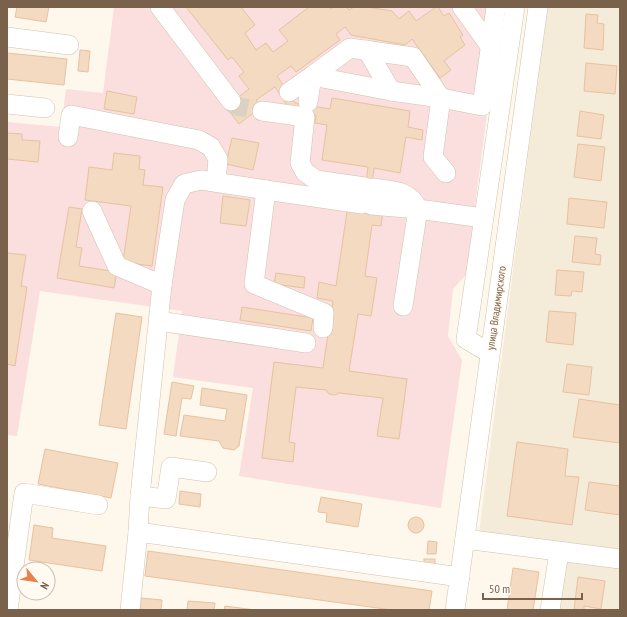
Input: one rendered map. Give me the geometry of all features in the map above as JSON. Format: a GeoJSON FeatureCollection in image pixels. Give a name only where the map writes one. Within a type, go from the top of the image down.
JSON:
{"type":"FeatureCollection","features":[{"type":"Feature","properties":{"kind":"street"},"geometry":{"type":"LineString","coordinates":[[160,7],[231,101]]}},
{"type":"Feature","properties":{"kind":"street"},"geometry":{"type":"LineString","coordinates":[[462,7],[490,46]]}},
{"type":"Feature","properties":{"kind":"street"},"geometry":{"type":"LineString","coordinates":[[490,353],[466,339],[483,218],[491,108],[490,46],[496,7]]}},
{"type":"Feature","properties":{"kind":"street"},"geometry":{"type":"LineString","coordinates":[[491,108],[515,7]]}},
{"type":"Feature","properties":{"kind":"street","name":"улица Владимирского"},"geometry":{"type":"LineString","coordinates":[[455,610],[538,7]]}},
{"type":"Feature","properties":{"kind":"street"},"geometry":{"type":"LineString","coordinates":[[7,37],[69,45]]}},
{"type":"Feature","properties":{"kind":"street"},"geometry":{"type":"LineString","coordinates":[[368,196],[316,180],[305,172],[300,163],[305,117],[262,111],[350,48],[413,57],[441,98],[433,157],[446,173]]}},
{"type":"Feature","properties":{"kind":"street"},"geometry":{"type":"LineString","coordinates":[[367,50],[392,91]]}},
{"type":"Feature","properties":{"kind":"street"},"geometry":{"type":"LineString","coordinates":[[312,76],[491,108]]}},
{"type":"Feature","properties":{"kind":"street"},"geometry":{"type":"LineString","coordinates":[[308,102],[312,76]]}},
{"type":"Feature","properties":{"kind":"street"},"geometry":{"type":"LineString","coordinates":[[7,104],[45,108]]}},
{"type":"Feature","properties":{"kind":"street"},"geometry":{"type":"LineString","coordinates":[[68,137],[71,115],[199,140],[211,146],[218,159],[216,182]]}},
{"type":"Feature","properties":{"kind":"street"},"geometry":{"type":"LineString","coordinates":[[130,610],[140,496],[162,285],[175,200],[184,184],[201,180],[266,190],[368,196],[401,193],[409,196],[418,209],[403,306]]}},
{"type":"Feature","properties":{"kind":"street"},"geometry":{"type":"LineString","coordinates":[[266,190],[254,284],[324,313],[322,328]]}},
{"type":"Feature","properties":{"kind":"street"},"geometry":{"type":"LineString","coordinates":[[418,209],[483,218]]}},
{"type":"Feature","properties":{"kind":"street"},"geometry":{"type":"LineString","coordinates":[[92,211],[117,266],[162,285]]}},
{"type":"Feature","properties":{"kind":"street"},"geometry":{"type":"LineString","coordinates":[[159,321],[306,344]]}},
{"type":"Feature","properties":{"kind":"street"},"geometry":{"type":"LineString","coordinates":[[140,496],[166,499],[171,467],[207,472]]}},
{"type":"Feature","properties":{"kind":"street"},"geometry":{"type":"LineString","coordinates":[[8,610],[24,493],[98,505]]}},
{"type":"Feature","properties":{"kind":"street"},"geometry":{"type":"LineString","coordinates":[[138,532],[460,577]]}},
{"type":"Feature","properties":{"kind":"street"},"geometry":{"type":"LineString","coordinates":[[465,539],[620,559]]}},
{"type":"Feature","properties":{"kind":"street"},"geometry":{"type":"LineString","coordinates":[[550,610],[559,552]]}},
{"type":"Feature","properties":{"kind":"shaded area"},"geometry":{"type":"Polygon","coordinates":[[[114,7],[501,7],[467,274],[453,289],[448,336],[462,360],[441,508],[239,476],[253,388],[173,377],[182,311],[40,291],[17,436],[7,435],[7,122],[61,127],[66,89],[103,93],[114,7]]]}},
{"type":"Feature","properties":{"kind":"shaded area"},"geometry":{"type":"Polygon","coordinates":[[[547,7],[620,7],[620,610],[555,610],[563,561],[477,549],[547,7]]]}},
{"type":"Feature","properties":{"kind":"building"},"geometry":{"type":"Polygon","coordinates":[[[17,7],[49,7],[46,22],[15,17],[17,7]]]}},
{"type":"Feature","properties":{"kind":"building"},"geometry":{"type":"Polygon","coordinates":[[[186,7],[241,7],[255,25],[245,33],[256,50],[266,43],[273,52],[288,41],[279,30],[309,7],[330,7],[331,9],[334,7],[347,7],[349,10],[354,7],[367,7],[392,11],[399,19],[409,11],[416,21],[438,7],[444,16],[449,13],[463,35],[460,37],[465,45],[444,61],[451,70],[440,78],[412,39],[405,45],[351,35],[345,27],[336,34],[340,40],[296,72],[291,66],[277,76],[295,103],[330,109],[332,98],[410,111],[408,127],[423,130],[422,140],[406,137],[400,173],[374,168],[369,208],[383,209],[381,226],[372,225],[365,276],[377,278],[371,316],[358,314],[349,371],[407,379],[399,439],[377,436],[383,398],[339,393],[335,395],[329,394],[326,390],[296,387],[289,442],[295,443],[293,462],[262,458],[274,362],[323,368],[333,301],[317,298],[319,282],[336,286],[348,205],[363,207],[368,167],[322,160],[327,125],[315,123],[316,115],[293,111],[288,107],[275,87],[256,100],[261,107],[239,124],[226,107],[249,89],[239,76],[244,72],[232,57],[228,60],[186,7]]]}},
{"type":"Feature","properties":{"kind":"building"},"geometry":{"type":"Polygon","coordinates":[[[586,14],[598,15],[597,23],[604,24],[603,50],[584,48],[586,14]]]}},
{"type":"Feature","properties":{"kind":"building"},"geometry":{"type":"Polygon","coordinates":[[[80,50],[90,51],[88,72],[78,71],[80,50]]]}},
{"type":"Feature","properties":{"kind":"building"},"geometry":{"type":"Polygon","coordinates":[[[7,53],[67,59],[64,85],[7,79],[7,53]]]}},
{"type":"Feature","properties":{"kind":"building"},"geometry":{"type":"Polygon","coordinates":[[[586,63],[617,66],[615,94],[584,91],[586,63]]]}},
{"type":"Feature","properties":{"kind":"building"},"geometry":{"type":"Polygon","coordinates":[[[107,91],[137,97],[134,114],[104,109],[107,91]]]}},
{"type":"Feature","properties":{"kind":"building"},"geometry":{"type":"Polygon","coordinates":[[[580,111],[604,115],[601,139],[577,136],[580,111]]]}},
{"type":"Feature","properties":{"kind":"building"},"geometry":{"type":"Polygon","coordinates":[[[7,133],[22,134],[22,140],[40,141],[38,162],[7,159],[7,133]]]}},
{"type":"Feature","properties":{"kind":"building"},"geometry":{"type":"Polygon","coordinates":[[[232,138],[259,143],[253,170],[226,164],[232,138]]]}},
{"type":"Feature","properties":{"kind":"building"},"geometry":{"type":"Polygon","coordinates":[[[578,144],[605,147],[601,181],[574,177],[578,144]]]}},
{"type":"Feature","properties":{"kind":"building"},"geometry":{"type":"Polygon","coordinates":[[[114,153],[140,156],[139,169],[145,170],[143,185],[163,187],[152,266],[123,262],[131,206],[85,200],[89,167],[112,170],[114,153]]]}},
{"type":"Feature","properties":{"kind":"building"},"geometry":{"type":"Polygon","coordinates":[[[223,196],[250,200],[246,226],[220,223],[223,196]]]}},
{"type":"Feature","properties":{"kind":"building"},"geometry":{"type":"Polygon","coordinates":[[[569,198],[607,202],[604,228],[567,224],[569,198]]]}},
{"type":"Feature","properties":{"kind":"building"},"geometry":{"type":"Polygon","coordinates":[[[69,207],[82,209],[76,247],[82,248],[79,266],[117,272],[114,288],[57,278],[69,207]]]}},
{"type":"Feature","properties":{"kind":"building"},"geometry":{"type":"Polygon","coordinates":[[[575,236],[597,238],[595,254],[601,255],[600,265],[572,262],[575,236]]]}},
{"type":"Feature","properties":{"kind":"building"},"geometry":{"type":"Polygon","coordinates":[[[7,253],[26,255],[21,286],[27,287],[15,366],[7,364],[7,253]]]}},
{"type":"Feature","properties":{"kind":"building"},"geometry":{"type":"Polygon","coordinates":[[[557,270],[584,272],[582,292],[572,291],[571,296],[555,295],[557,270]]]}},
{"type":"Feature","properties":{"kind":"building"},"geometry":{"type":"Polygon","coordinates":[[[276,273],[305,277],[304,288],[274,284],[276,273]]]}},
{"type":"Feature","properties":{"kind":"building"},"geometry":{"type":"Polygon","coordinates":[[[242,307],[313,318],[311,331],[240,320],[242,307]]]}},
{"type":"Feature","properties":{"kind":"building"},"geometry":{"type":"Polygon","coordinates":[[[549,311],[576,313],[573,345],[546,342],[549,311]]]}},
{"type":"Feature","properties":{"kind":"building"},"geometry":{"type":"Polygon","coordinates":[[[116,313],[142,317],[126,429],[99,425],[116,313]]]}},
{"type":"Feature","properties":{"kind":"building"},"geometry":{"type":"Polygon","coordinates":[[[567,364],[592,367],[589,395],[563,392],[567,364]]]}},
{"type":"Feature","properties":{"kind":"building"},"geometry":{"type":"Polygon","coordinates":[[[172,382],[194,386],[191,399],[182,398],[176,436],[164,434],[172,382]]]}},
{"type":"Feature","properties":{"kind":"building"},"geometry":{"type":"Polygon","coordinates":[[[202,388],[247,395],[239,446],[234,450],[223,448],[219,441],[180,436],[184,415],[225,421],[227,409],[200,405],[202,388]]]}},
{"type":"Feature","properties":{"kind":"building"},"geometry":{"type":"Polygon","coordinates":[[[579,399],[620,405],[620,443],[573,437],[579,399]]]}},
{"type":"Feature","properties":{"kind":"building"},"geometry":{"type":"Polygon","coordinates":[[[517,442],[568,449],[565,476],[579,477],[572,525],[507,516],[517,442]]]}},
{"type":"Feature","properties":{"kind":"building"},"geometry":{"type":"Polygon","coordinates":[[[45,449],[118,463],[111,498],[38,484],[45,449]]]}},
{"type":"Feature","properties":{"kind":"building"},"geometry":{"type":"Polygon","coordinates":[[[589,482],[620,486],[620,515],[585,510],[589,482]]]}},
{"type":"Feature","properties":{"kind":"building"},"geometry":{"type":"Polygon","coordinates":[[[180,491],[201,494],[200,507],[179,504],[180,491]]]}},
{"type":"Feature","properties":{"kind":"building"},"geometry":{"type":"Polygon","coordinates":[[[321,497],[362,504],[358,527],[326,522],[327,513],[318,512],[321,497]]]}},
{"type":"Feature","properties":{"kind":"building"},"geometry":{"type":"Polygon","coordinates":[[[413,517],[419,517],[424,522],[422,531],[419,533],[413,533],[408,528],[408,522],[413,517]]]}},
{"type":"Feature","properties":{"kind":"building"},"geometry":{"type":"Polygon","coordinates":[[[34,525],[53,528],[52,538],[106,546],[102,571],[56,564],[56,561],[29,560],[34,525]]]}},
{"type":"Feature","properties":{"kind":"building"},"geometry":{"type":"Polygon","coordinates":[[[428,541],[437,542],[436,554],[427,554],[428,541]]]}},
{"type":"Feature","properties":{"kind":"building"},"geometry":{"type":"Polygon","coordinates":[[[148,551],[432,591],[429,610],[392,610],[145,576],[148,551]]]}},
{"type":"Feature","properties":{"kind":"building"},"geometry":{"type":"Polygon","coordinates":[[[424,559],[435,559],[435,565],[424,565],[424,559]]]}},
{"type":"Feature","properties":{"kind":"building"},"geometry":{"type":"Polygon","coordinates":[[[513,568],[539,572],[533,610],[507,610],[513,568]]]}},
{"type":"Feature","properties":{"kind":"building"},"geometry":{"type":"Polygon","coordinates":[[[578,577],[605,581],[601,609],[584,606],[584,610],[574,610],[578,577]]]}},
{"type":"Feature","properties":{"kind":"building"},"geometry":{"type":"Polygon","coordinates":[[[141,598],[162,600],[161,610],[140,610],[141,598]]]}},
{"type":"Feature","properties":{"kind":"building"},"geometry":{"type":"Polygon","coordinates":[[[188,601],[215,603],[214,610],[187,610],[188,601]]]}},
{"type":"Feature","properties":{"kind":"building"},"geometry":{"type":"Polygon","coordinates":[[[225,606],[255,610],[224,610],[225,606]]]}},
{"type":"Feature","properties":{"kind":"tunnel"},"geometry":{"type":"LineString","coordinates":[[231,101],[236,106],[262,111]]}}]}
